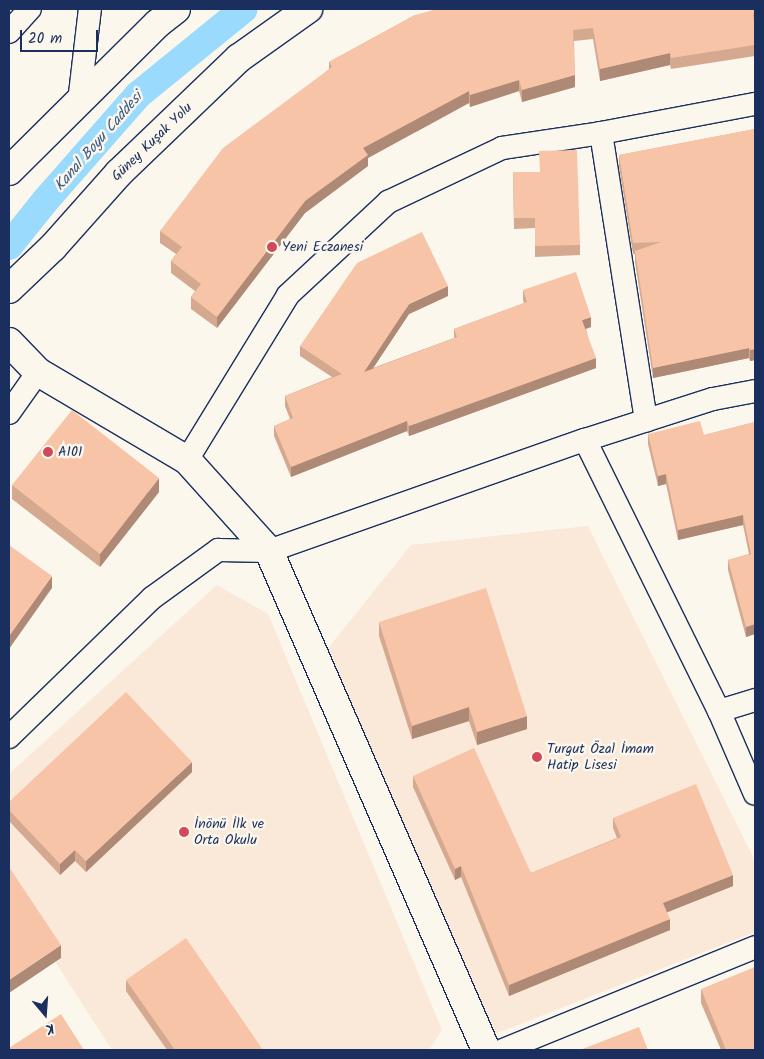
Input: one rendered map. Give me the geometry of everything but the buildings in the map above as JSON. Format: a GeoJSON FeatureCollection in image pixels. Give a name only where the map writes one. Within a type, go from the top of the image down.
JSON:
{"type":"FeatureCollection","features":[{"type":"Feature","properties":{"kind":"street"},"geometry":{"type":"LineString","coordinates":[[9,32],[30,9]]}},
{"type":"Feature","properties":{"kind":"street"},"geometry":{"type":"LineString","coordinates":[[79,102],[90,9]]}},
{"type":"Feature","properties":{"kind":"street"},"geometry":{"type":"LineString","coordinates":[[9,171],[156,24],[176,9]]}},
{"type":"Feature","properties":{"kind":"street","name":"Güney Kuşak Yolu"},"geometry":{"type":"LineString","coordinates":[[9,289],[53,247],[119,173],[238,58],[308,9]]}},
{"type":"Feature","properties":{"kind":"street"},"geometry":{"type":"LineString","coordinates":[[187,460],[288,294],[388,202],[502,148],[601,133],[755,104]]}},
{"type":"Feature","properties":{"kind":"street"},"geometry":{"type":"LineString","coordinates":[[601,133],[646,420]]}},
{"type":"Feature","properties":{"kind":"street"},"geometry":{"type":"LineString","coordinates":[[9,342],[38,372],[187,460],[269,551],[486,1050]]}},
{"type":"Feature","properties":{"kind":"street"},"geometry":{"type":"LineString","coordinates":[[9,413],[38,372]]}},
{"type":"Feature","properties":{"kind":"street"},"geometry":{"type":"LineString","coordinates":[[9,737],[152,598],[218,550],[269,551],[585,440],[713,399],[755,391]]}},
{"type":"Feature","properties":{"kind":"street"},"geometry":{"type":"LineString","coordinates":[[585,440],[719,711],[755,794]]}},
{"type":"Feature","properties":{"kind":"street"},"geometry":{"type":"LineString","coordinates":[[719,711],[755,700]]}},
{"type":"Feature","properties":{"kind":"street"},"geometry":{"type":"LineString","coordinates":[[503,1050],[755,947]]}},
{"type":"Feature","properties":{"kind":"shaded area","name":"Turgut Özal İmam Hatip Lisesi"},"geometry":{"type":"Polygon","coordinates":[[[588,526],[755,861],[755,932],[495,1034],[325,652],[411,545],[588,526]]]}},
{"type":"Feature","properties":{"kind":"shaded area","name":"İnönü İlk ve Orta Okulu"},"geometry":{"type":"Polygon","coordinates":[[[217,585],[268,614],[442,1030],[429,1050],[112,1050],[9,890],[9,774],[217,585]]]}},
{"type":"Feature","properties":{"kind":"waterway","name":"Kanal Boyu Caddesi"},"geometry":{"type":"LineString","coordinates":[[9,246],[45,201],[138,95],[244,9]]}},
{"type":"Feature","properties":{"kind":"place","name":"Yeni Eczanesi"},"geometry":{"type":"Point","coordinates":[272,247]}},
{"type":"Feature","properties":{"kind":"place","name":"A101"},"geometry":{"type":"Point","coordinates":[48,452]}},
{"type":"Feature","properties":{"kind":"place","name":"Turgut Özal İmam Hatip Lisesi"},"geometry":{"type":"Point","coordinates":[537,757]}},
{"type":"Feature","properties":{"kind":"place","name":"İnönü İlk ve Orta Okulu"},"geometry":{"type":"Point","coordinates":[184,832]}}]}
